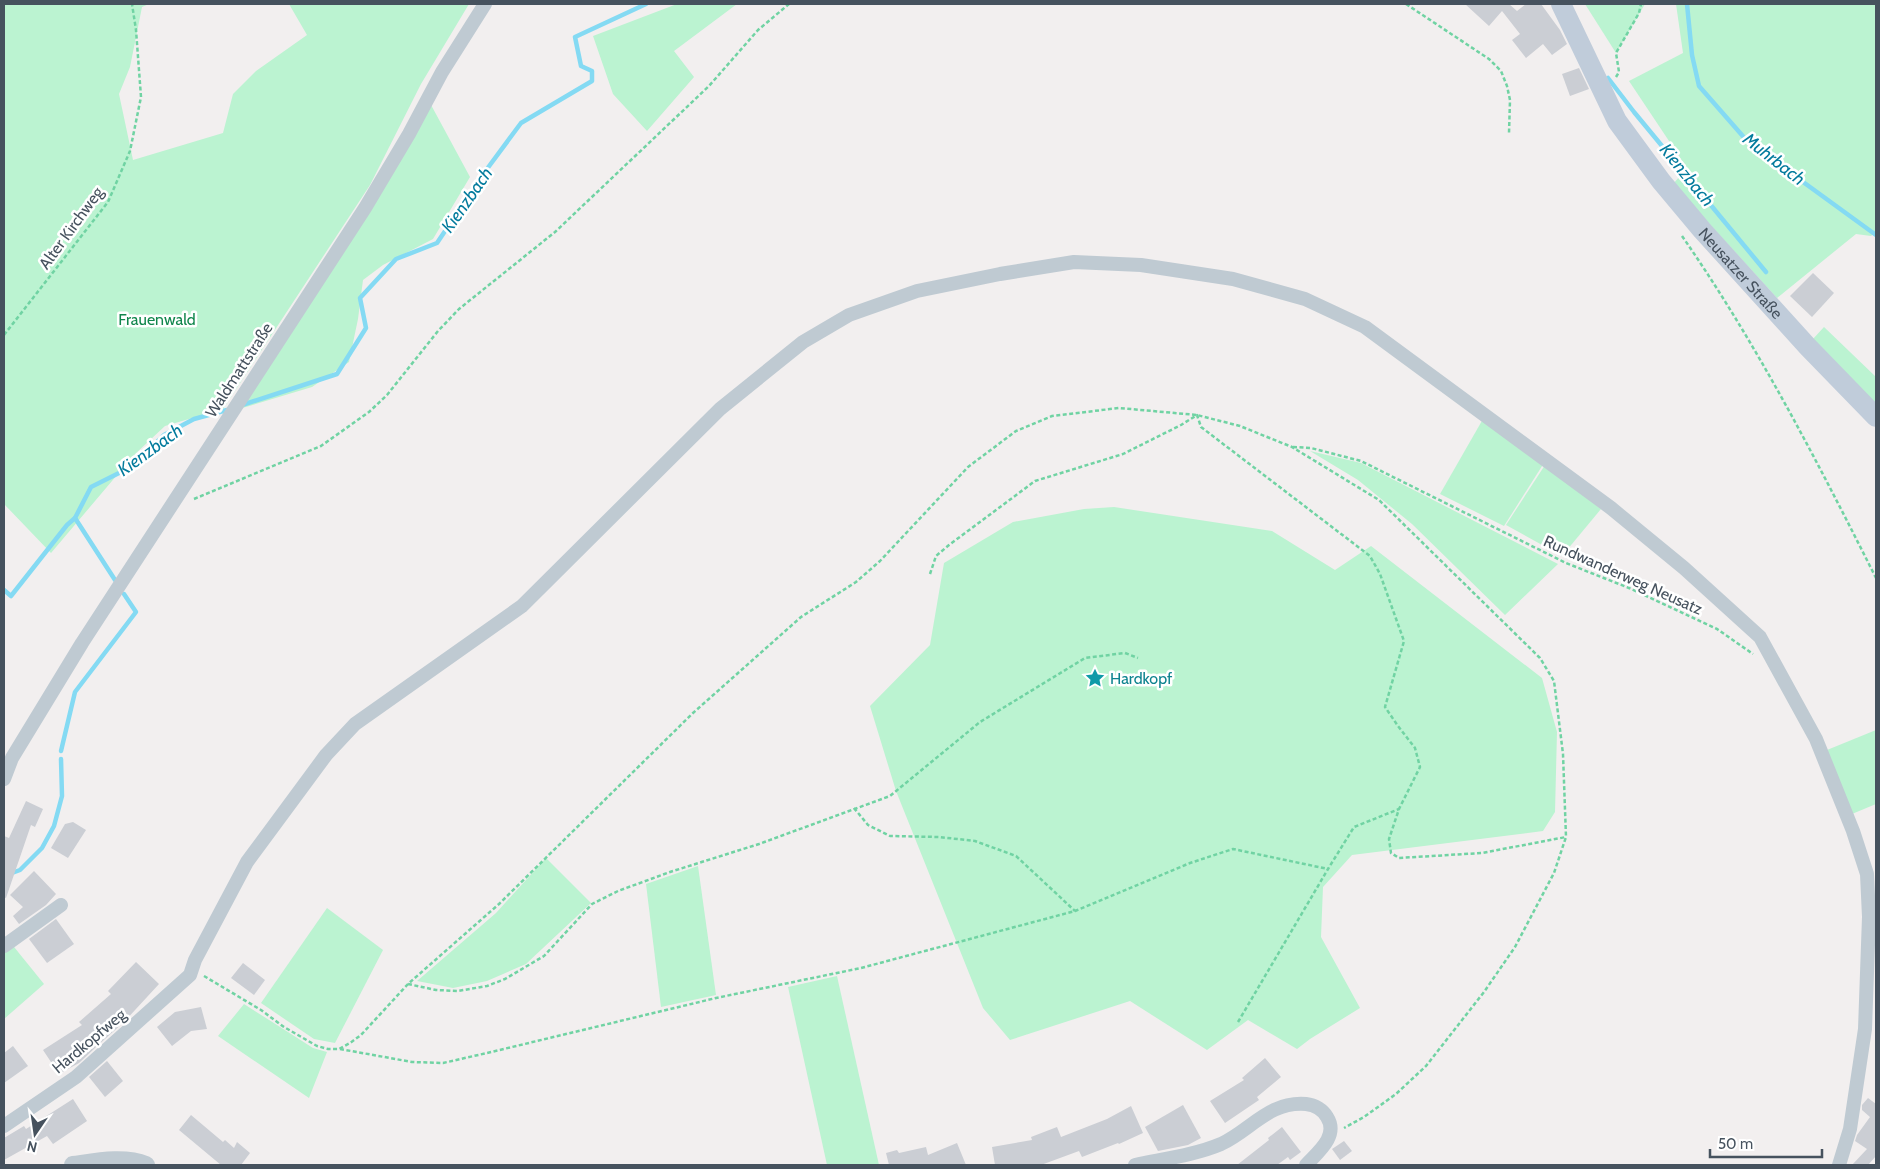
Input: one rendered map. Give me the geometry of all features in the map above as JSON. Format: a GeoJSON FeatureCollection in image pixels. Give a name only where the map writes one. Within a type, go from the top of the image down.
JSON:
{"type":"FeatureCollection","features":[{"type":"Feature","properties":{"kind":"main road","name":"Neusatzer Straße"},"geometry":{"type":"LineString","coordinates":[[1561,4],[1617,121],[1661,181],[1702,230],[1808,348],[1876,417]]}},
{"type":"Feature","properties":{"kind":"street","name":"Waldmattstraße"},"geometry":{"type":"LineString","coordinates":[[4,779],[12,758],[82,643],[365,208],[409,134],[442,72],[485,4]]}},
{"type":"Feature","properties":{"kind":"street"},"geometry":{"type":"LineString","coordinates":[[190,976],[195,960],[247,862],[326,755],[355,724],[522,606],[720,409],[803,342],[849,315],[917,290],[1074,262],[1142,266],[1233,279],[1306,299],[1365,327],[1611,508],[1684,568],[1760,637],[1816,739],[1867,874],[1869,917],[1865,1029],[1850,1129],[1839,1165]]}},
{"type":"Feature","properties":{"kind":"street"},"geometry":{"type":"LineString","coordinates":[[4,946],[61,905]]}},
{"type":"Feature","properties":{"kind":"street","name":"Hardkopfweg"},"geometry":{"type":"LineString","coordinates":[[4,1126],[76,1077],[190,976]]}},
{"type":"Feature","properties":{"kind":"street"},"geometry":{"type":"LineString","coordinates":[[1135,1165],[1196,1152],[1222,1144],[1271,1111],[1294,1103],[1310,1104],[1324,1111],[1330,1122],[1330,1135],[1306,1165]]}},
{"type":"Feature","properties":{"kind":"street"},"geometry":{"type":"LineString","coordinates":[[73,1165],[116,1161],[138,1162],[146,1165]]}},
{"type":"Feature","properties":{"kind":"path","name":"Alter Kirchweg"},"geometry":{"type":"LineString","coordinates":[[4,335],[108,202],[130,151],[141,97],[132,4]]}},
{"type":"Feature","properties":{"kind":"path"},"geometry":{"type":"LineString","coordinates":[[170,508],[321,446],[369,412],[387,395],[438,331],[459,309],[555,232],[709,86],[758,30],[789,4]]}},
{"type":"Feature","properties":{"kind":"path"},"geometry":{"type":"LineString","coordinates":[[1406,4],[1490,59],[1501,71],[1510,100],[1509,133]]}},
{"type":"Feature","properties":{"kind":"path"},"geometry":{"type":"LineString","coordinates":[[1613,82],[1619,72],[1616,53],[1639,13],[1641,4]]}},
{"type":"Feature","properties":{"kind":"path"},"geometry":{"type":"LineString","coordinates":[[1680,233],[1719,288],[1813,452],[1876,578]]}},
{"type":"Feature","properties":{"kind":"path"},"geometry":{"type":"LineString","coordinates":[[339,1049],[361,1035],[408,984],[499,904],[693,713],[801,617],[856,582],[880,561],[968,467],[1016,431],[1052,416],[1119,408],[1197,415],[1240,426],[1292,447],[1379,500],[1540,658],[1554,681],[1558,700],[1563,754],[1566,837],[1554,873],[1515,947],[1484,992],[1432,1059],[1396,1094],[1364,1117],[1330,1135]]}},
{"type":"Feature","properties":{"kind":"path"},"geometry":{"type":"LineString","coordinates":[[930,574],[936,556],[942,550],[1035,481],[1123,454],[1197,415]]}},
{"type":"Feature","properties":{"kind":"path"},"geometry":{"type":"LineString","coordinates":[[1197,415],[1201,427],[1370,556],[1380,574],[1404,640],[1385,707],[1415,748],[1420,767],[1399,809],[1389,839],[1391,853],[1399,858],[1482,853],[1566,837]]}},
{"type":"Feature","properties":{"kind":"path","name":"Rundwanderweg Neusatz"},"geometry":{"type":"LineString","coordinates":[[1292,447],[1311,448],[1361,461],[1566,563],[1629,588],[1718,630],[1756,657]]}},
{"type":"Feature","properties":{"kind":"path"},"geometry":{"type":"LineString","coordinates":[[408,984],[436,990],[458,991],[487,986],[505,979],[544,956],[592,904],[618,891],[670,872],[759,844],[890,796],[980,722],[1085,658],[1125,653],[1138,658]]}},
{"type":"Feature","properties":{"kind":"path"},"geometry":{"type":"LineString","coordinates":[[854,808],[868,825],[890,836],[939,837],[975,841],[1016,856],[1075,911]]}},
{"type":"Feature","properties":{"kind":"path"},"geometry":{"type":"LineString","coordinates":[[1238,1022],[1354,827],[1399,809]]}},
{"type":"Feature","properties":{"kind":"path"},"geometry":{"type":"LineString","coordinates":[[190,976],[203,976],[222,986],[317,1046],[412,1062],[443,1063],[716,998],[861,968],[1075,911],[1190,863],[1233,849],[1328,869]]}},
{"type":"Feature","properties":{"kind":"green space","name":"Frauenwald"},"geometry":{"type":"Polygon","coordinates":[[[4,4],[149,4],[142,7],[130,67],[119,94],[133,160],[223,133],[233,94],[256,71],[307,35],[289,4],[469,4],[421,84],[370,185],[223,409],[165,426],[134,455],[51,553],[4,504],[4,4]]]}},
{"type":"Feature","properties":{"kind":"green space"},"geometry":{"type":"Polygon","coordinates":[[[677,4],[737,4],[674,51],[694,77],[647,131],[613,94],[593,36],[677,4]]]}},
{"type":"Feature","properties":{"kind":"green space"},"geometry":{"type":"Polygon","coordinates":[[[1585,4],[1645,4],[1616,53],[1585,4]]]}},
{"type":"Feature","properties":{"kind":"green space"},"geometry":{"type":"Polygon","coordinates":[[[1676,4],[1876,4],[1876,232],[1871,236],[1856,234],[1777,298],[1673,184],[1687,168],[1629,81],[1683,53],[1676,4]]]}},
{"type":"Feature","properties":{"kind":"green space"},"geometry":{"type":"Polygon","coordinates":[[[430,103],[470,177],[433,239],[383,265],[363,280],[358,319],[349,362],[312,387],[239,409],[430,103]]]}},
{"type":"Feature","properties":{"kind":"green space"},"geometry":{"type":"Polygon","coordinates":[[[1824,327],[1876,377],[1876,407],[1813,339],[1824,327]]]}},
{"type":"Feature","properties":{"kind":"green space"},"geometry":{"type":"Polygon","coordinates":[[[1483,419],[1544,463],[1504,526],[1440,494],[1483,419]]]}},
{"type":"Feature","properties":{"kind":"green space"},"geometry":{"type":"Polygon","coordinates":[[[1310,451],[1361,463],[1558,564],[1505,615],[1412,524],[1358,480],[1310,451]]]}},
{"type":"Feature","properties":{"kind":"green space"},"geometry":{"type":"Polygon","coordinates":[[[1545,465],[1601,509],[1562,556],[1506,525],[1545,465]]]}},
{"type":"Feature","properties":{"kind":"green space"},"geometry":{"type":"Polygon","coordinates":[[[1114,507],[1272,531],[1335,570],[1371,546],[1542,678],[1557,732],[1555,812],[1543,831],[1352,855],[1323,887],[1321,937],[1360,1008],[1297,1049],[1248,1020],[1207,1050],[1130,1001],[1010,1040],[983,1008],[896,791],[870,706],[930,645],[944,563],[1013,522],[1084,509],[1114,507]]]}},
{"type":"Feature","properties":{"kind":"green space"},"geometry":{"type":"Polygon","coordinates":[[[1876,730],[1876,804],[1852,814],[1827,750],[1876,730]]]}},
{"type":"Feature","properties":{"kind":"green space"},"geometry":{"type":"Polygon","coordinates":[[[546,858],[591,903],[526,964],[487,981],[453,988],[417,981],[496,913],[546,858]]]}},
{"type":"Feature","properties":{"kind":"green space"},"geometry":{"type":"Polygon","coordinates":[[[698,866],[716,995],[661,1007],[646,884],[698,866]]]}},
{"type":"Feature","properties":{"kind":"green space"},"geometry":{"type":"Polygon","coordinates":[[[327,908],[383,950],[335,1043],[314,1039],[261,1003],[327,908]]]}},
{"type":"Feature","properties":{"kind":"green space"},"geometry":{"type":"Polygon","coordinates":[[[10,942],[44,984],[4,1019],[4,948],[10,942]]]}},
{"type":"Feature","properties":{"kind":"green space"},"geometry":{"type":"Polygon","coordinates":[[[837,976],[879,1165],[827,1165],[788,987],[837,976]]]}},
{"type":"Feature","properties":{"kind":"green space"},"geometry":{"type":"Polygon","coordinates":[[[244,1004],[313,1048],[327,1052],[309,1098],[218,1036],[244,1004]]]}},
{"type":"Feature","properties":{"kind":"building"},"geometry":{"type":"Polygon","coordinates":[[[1465,4],[1509,4],[1517,11],[1526,4],[1541,4],[1560,30],[1567,44],[1552,55],[1543,44],[1526,58],[1512,40],[1520,34],[1502,11],[1489,26],[1465,4]]]}},
{"type":"Feature","properties":{"kind":"building"},"geometry":{"type":"Polygon","coordinates":[[[1579,68],[1589,89],[1570,96],[1562,74],[1579,68]]]}},
{"type":"Feature","properties":{"kind":"building"},"geometry":{"type":"Polygon","coordinates":[[[1813,273],[1834,293],[1812,317],[1790,296],[1813,273]]]}},
{"type":"Feature","properties":{"kind":"building"},"geometry":{"type":"Polygon","coordinates":[[[26,801],[43,809],[35,827],[31,825],[6,898],[4,897],[4,836],[9,838],[26,801]]]}},
{"type":"Feature","properties":{"kind":"building"},"geometry":{"type":"Polygon","coordinates":[[[73,822],[86,830],[68,858],[51,848],[65,824],[73,822]]]}},
{"type":"Feature","properties":{"kind":"building"},"geometry":{"type":"Polygon","coordinates":[[[34,871],[56,894],[46,905],[19,924],[13,916],[23,907],[10,895],[34,871]]]}},
{"type":"Feature","properties":{"kind":"building"},"geometry":{"type":"Polygon","coordinates":[[[56,919],[74,944],[47,963],[29,939],[56,919]]]}},
{"type":"Feature","properties":{"kind":"building"},"geometry":{"type":"Polygon","coordinates":[[[136,962],[159,984],[124,1022],[79,1063],[59,1074],[43,1050],[82,1025],[79,1022],[111,994],[108,991],[136,962]]]}},
{"type":"Feature","properties":{"kind":"building"},"geometry":{"type":"Polygon","coordinates":[[[243,963],[265,980],[254,995],[231,978],[243,963]]]}},
{"type":"Feature","properties":{"kind":"building"},"geometry":{"type":"Polygon","coordinates":[[[201,1007],[207,1029],[191,1031],[172,1046],[157,1027],[175,1012],[201,1007]]]}},
{"type":"Feature","properties":{"kind":"building"},"geometry":{"type":"Polygon","coordinates":[[[13,1046],[28,1066],[4,1083],[4,1053],[13,1046]]]}},
{"type":"Feature","properties":{"kind":"building"},"geometry":{"type":"Polygon","coordinates":[[[1265,1058],[1281,1077],[1257,1097],[1259,1100],[1225,1123],[1210,1101],[1244,1080],[1242,1078],[1265,1058]]]}},
{"type":"Feature","properties":{"kind":"building"},"geometry":{"type":"Polygon","coordinates":[[[107,1061],[123,1081],[105,1097],[89,1077],[107,1061]]]}},
{"type":"Feature","properties":{"kind":"building"},"geometry":{"type":"Polygon","coordinates":[[[1868,1098],[1876,1104],[1876,1156],[1868,1165],[1852,1165],[1867,1149],[1855,1141],[1870,1117],[1862,1110],[1862,1105],[1868,1098]]]}},
{"type":"Feature","properties":{"kind":"building"},"geometry":{"type":"Polygon","coordinates":[[[73,1099],[87,1121],[53,1144],[47,1136],[4,1160],[4,1138],[24,1126],[26,1129],[73,1099]]]}},
{"type":"Feature","properties":{"kind":"building"},"geometry":{"type":"Polygon","coordinates":[[[1183,1105],[1201,1138],[1188,1145],[1158,1151],[1145,1127],[1183,1105]]]}},
{"type":"Feature","properties":{"kind":"building"},"geometry":{"type":"Polygon","coordinates":[[[1131,1106],[1143,1133],[1119,1144],[1082,1157],[1079,1151],[1041,1165],[995,1165],[992,1147],[1032,1140],[1031,1137],[1057,1127],[1061,1137],[1107,1119],[1131,1106]]]}},
{"type":"Feature","properties":{"kind":"building"},"geometry":{"type":"Polygon","coordinates":[[[191,1115],[223,1142],[225,1140],[234,1148],[237,1142],[250,1153],[241,1165],[221,1165],[179,1130],[191,1115]]]}},
{"type":"Feature","properties":{"kind":"building"},"geometry":{"type":"Polygon","coordinates":[[[1282,1127],[1301,1152],[1290,1160],[1288,1157],[1277,1165],[1237,1165],[1269,1140],[1268,1138],[1282,1127]]]}},
{"type":"Feature","properties":{"kind":"building"},"geometry":{"type":"Polygon","coordinates":[[[1344,1141],[1352,1151],[1340,1160],[1332,1149],[1344,1141]]]}},
{"type":"Feature","properties":{"kind":"building"},"geometry":{"type":"Polygon","coordinates":[[[957,1143],[966,1165],[889,1165],[886,1153],[897,1150],[899,1153],[926,1147],[928,1155],[957,1143]]]}},
{"type":"Feature","properties":{"kind":"waterway","name":"Kienzbach"},"geometry":{"type":"LineString","coordinates":[[242,405],[337,374],[366,328],[360,298],[396,259],[437,243],[484,173],[521,123],[592,81],[592,71],[581,66],[575,37],[646,4]]}},
{"type":"Feature","properties":{"kind":"waterway","name":"Muhrbach"},"geometry":{"type":"LineString","coordinates":[[1687,4],[1692,55],[1699,86],[1748,142],[1876,235]]}},
{"type":"Feature","properties":{"kind":"waterway","name":"Kienzbach"},"geometry":{"type":"LineString","coordinates":[[1608,78],[1766,272]]}},
{"type":"Feature","properties":{"kind":"waterway","name":"Kienzbach"},"geometry":{"type":"LineString","coordinates":[[115,580],[75,518],[91,487],[131,467],[164,435],[194,419],[227,410]]}},
{"type":"Feature","properties":{"kind":"waterway"},"geometry":{"type":"LineString","coordinates":[[4,590],[11,596],[67,525],[75,518]]}},
{"type":"Feature","properties":{"kind":"waterway","name":"Kienzbach"},"geometry":{"type":"LineString","coordinates":[[61,751],[75,692],[136,612],[124,594]]}},
{"type":"Feature","properties":{"kind":"waterway","name":"Kienzbach"},"geometry":{"type":"LineString","coordinates":[[4,876],[20,870],[42,848],[54,826],[62,796],[61,759]]}},
{"type":"Feature","properties":{"kind":"place","name":"Hardkopf"},"geometry":{"type":"Point","coordinates":[1095,678]}}]}
